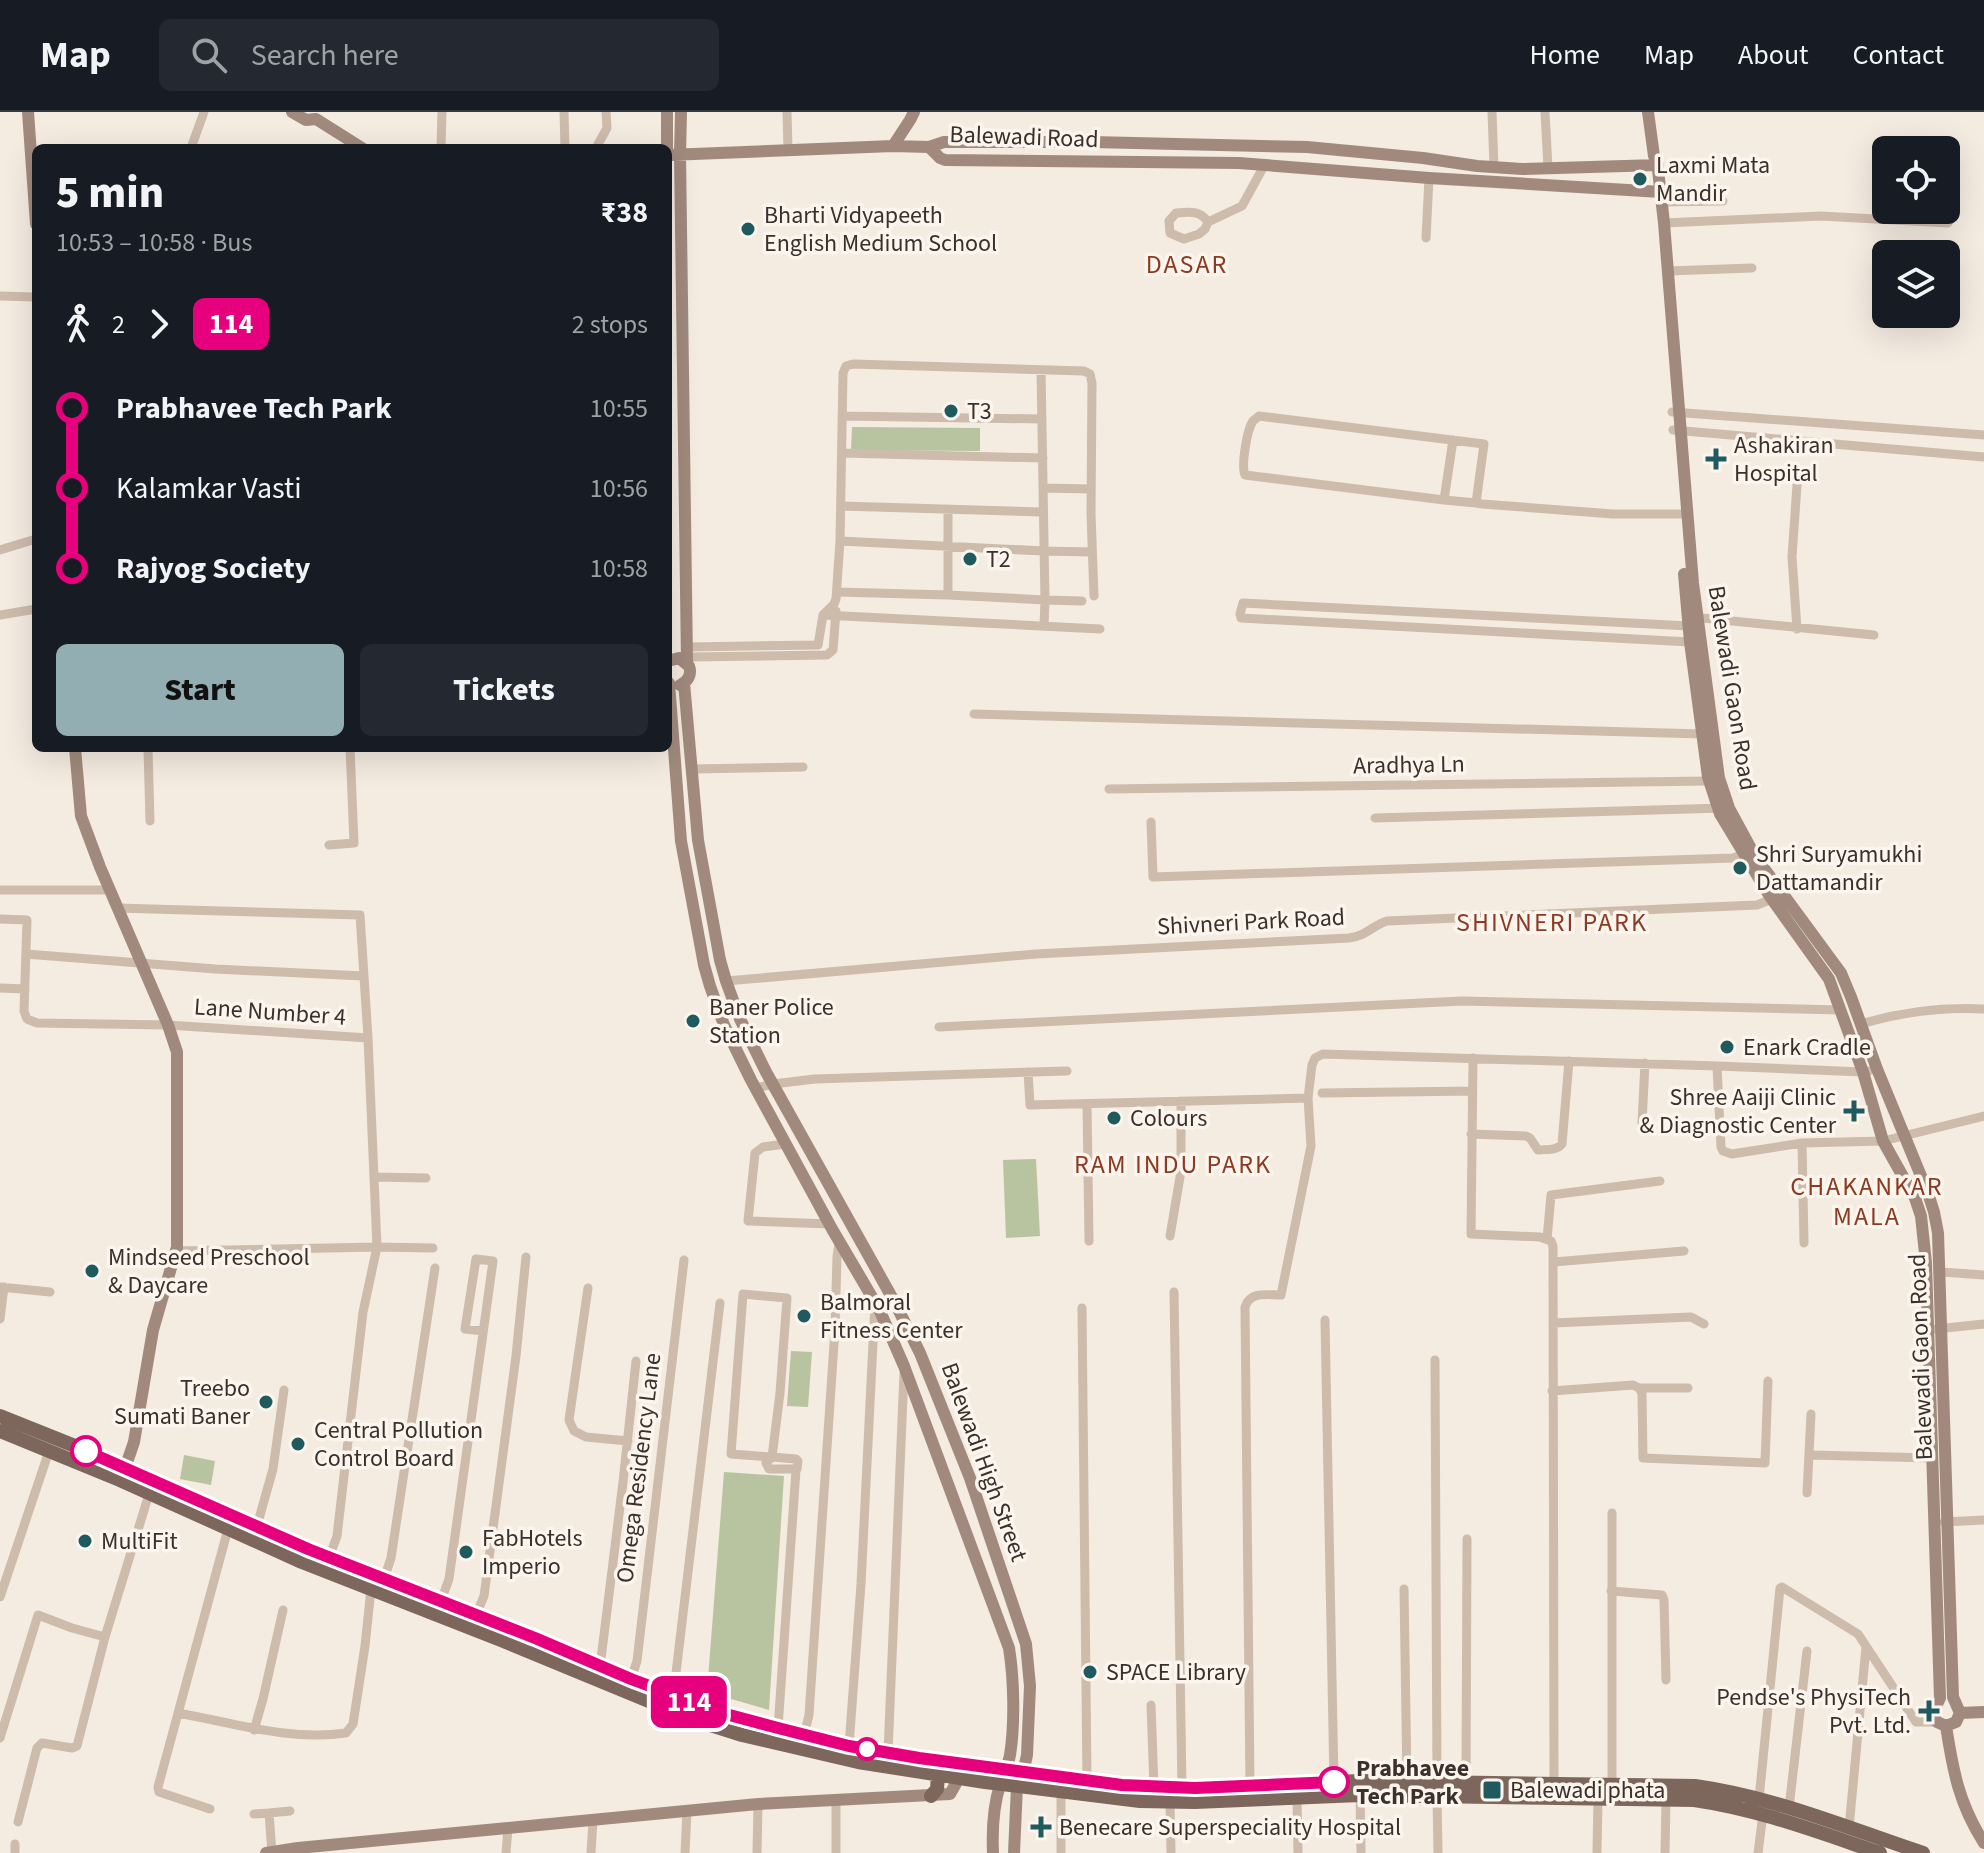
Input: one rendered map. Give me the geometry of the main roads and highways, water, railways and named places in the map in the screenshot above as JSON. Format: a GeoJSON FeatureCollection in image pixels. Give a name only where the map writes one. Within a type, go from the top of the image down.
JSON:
{"type":"FeatureCollection","features":[{"type":"Feature","properties":{"kind":"main road"},"geometry":{"type":"LineString","coordinates":[[28,112],[32,168]]}},
{"type":"Feature","properties":{"kind":"main road"},"geometry":{"type":"LineString","coordinates":[[292,112],[306,120],[315,116],[356,144]]}},
{"type":"Feature","properties":{"kind":"main road"},"geometry":{"type":"LineString","coordinates":[[667,112],[667,144]]}},
{"type":"Feature","properties":{"kind":"main road"},"geometry":{"type":"LineString","coordinates":[[672,660],[687,655],[674,155],[681,112]]}},
{"type":"Feature","properties":{"kind":"main road"},"geometry":{"type":"LineString","coordinates":[[893,146],[911,115],[926,112]]}},
{"type":"Feature","properties":{"kind":"main road","name":"Balewadi Gaon Road"},"geometry":{"type":"LineString","coordinates":[[1648,112],[1664,223],[1675,413]]}},
{"type":"Feature","properties":{"kind":"main road","name":"Balewadi Road"},"geometry":{"type":"LineString","coordinates":[[1655,163],[1494,167],[1262,145],[944,142],[929,147],[945,160],[1265,164],[1429,178],[1605,188],[1659,195]]}},
{"type":"Feature","properties":{"kind":"main road"},"geometry":{"type":"LineString","coordinates":[[674,155],[929,147]]}},
{"type":"Feature","properties":{"kind":"main road"},"geometry":{"type":"LineString","coordinates":[[1429,178],[1430,159]]}},
{"type":"Feature","properties":{"kind":"main road"},"geometry":{"type":"LineString","coordinates":[[1605,166],[1605,188]]}},
{"type":"Feature","properties":{"kind":"main road","name":"Balewadi Gaon Road"},"geometry":{"type":"LineString","coordinates":[[1659,195],[1691,620],[1724,808],[1744,854],[1829,979],[1863,1072],[1883,1141],[1915,1198],[1921,1216],[1926,1263],[1939,1703]]}},
{"type":"Feature","properties":{"kind":"main road","name":"Balewadi Gaon Road"},"geometry":{"type":"LineString","coordinates":[[1691,620],[1690,642],[1709,781],[1755,856],[1841,973],[1934,1212],[1941,1272],[1957,1708]]}},
{"type":"Feature","properties":{"kind":"main road","name":"Balewadi High Street"},"geometry":{"type":"LineString","coordinates":[[687,655],[690,673],[684,683],[698,840],[726,981],[753,1046],[920,1353],[970,1478],[1026,1644],[1030,1686],[1027,1755],[1020,1780],[1014,1853]]}},
{"type":"Feature","properties":{"kind":"main road"},"geometry":{"type":"LineString","coordinates":[[672,684],[684,683]]}},
{"type":"Feature","properties":{"kind":"main road","name":"Balewadi High Street"},"geometry":{"type":"LineString","coordinates":[[672,740],[681,841],[704,965],[724,1025],[785,1144],[875,1303],[904,1366],[1009,1648],[1013,1686],[1010,1755],[992,1824],[993,1853]]}},
{"type":"Feature","properties":{"kind":"main road"},"geometry":{"type":"LineString","coordinates":[[75,752],[81,816],[168,1025],[177,1058],[176,1251],[153,1330],[134,1442],[123,1474]]}},
{"type":"Feature","properties":{"kind":"main road"},"geometry":{"type":"LineString","coordinates":[[738,1053],[753,1046]]}},
{"type":"Feature","properties":{"kind":"main road"},"geometry":{"type":"LineString","coordinates":[[0,1416],[123,1474],[149,1494],[302,1562],[695,1720],[858,1762],[959,1778],[1003,1777]]}},
{"type":"Feature","properties":{"kind":"main road"},"geometry":{"type":"LineString","coordinates":[[0,1431],[257,1526],[329,1558],[669,1694],[722,1713],[849,1746],[1020,1780],[1061,1792],[1170,1802],[1297,1798],[1325,1787],[1360,1795],[1437,1789],[1466,1783],[1695,1786],[1759,1799],[1923,1853]]}},
{"type":"Feature","properties":{"kind":"main road"},"geometry":{"type":"LineString","coordinates":[[1984,1712],[1957,1708],[1947,1700],[1939,1703],[1933,1713],[1942,1724],[1953,1773],[1966,1810],[1984,1843]]}},
{"type":"Feature","properties":{"kind":"main road"},"geometry":{"type":"LineString","coordinates":[[1942,1724],[1956,1722],[1957,1708]]}},
{"type":"Feature","properties":{"kind":"main road"},"geometry":{"type":"LineString","coordinates":[[931,1796],[937,1789],[938,1775]]}},
{"type":"Feature","properties":{"kind":"main road"},"geometry":{"type":"LineString","coordinates":[[270,1853],[336,1849],[508,1828],[758,1804],[950,1794],[959,1778]]}},
{"type":"Feature","properties":{"kind":"main road"},"geometry":{"type":"LineString","coordinates":[[1020,1780],[1182,1788],[1325,1787],[1407,1782],[1437,1789],[1714,1803],[1763,1814],[1880,1853]]}},
{"type":"Feature","properties":{"kind":"place","name":"Laxmi Mata Mandir"},"geometry":{"type":"Point","coordinates":[1640,179]}},
{"type":"Feature","properties":{"kind":"place","name":"Bharti Vidyapeeth English Medium School"},"geometry":{"type":"Point","coordinates":[748,229]}},
{"type":"Feature","properties":{"kind":"place","name":"T3"},"geometry":{"type":"Point","coordinates":[951,411]}},
{"type":"Feature","properties":{"kind":"place","name":"Ashakiran Hospital"},"geometry":{"type":"Point","coordinates":[1716,459]}},
{"type":"Feature","properties":{"kind":"place","name":"T2"},"geometry":{"type":"Point","coordinates":[970,559]}},
{"type":"Feature","properties":{"kind":"place","name":"Shri Suryamukhi Dattamandir"},"geometry":{"type":"Point","coordinates":[1740,868]}},
{"type":"Feature","properties":{"kind":"place","name":"Baner Police Station"},"geometry":{"type":"Point","coordinates":[693,1021]}},
{"type":"Feature","properties":{"kind":"place","name":"Enark Cradle"},"geometry":{"type":"Point","coordinates":[1727,1047]}},
{"type":"Feature","properties":{"kind":"place","name":"Shree Aaiji Clinic & Diagnostic Center"},"geometry":{"type":"Point","coordinates":[1854,1111]}},
{"type":"Feature","properties":{"kind":"place","name":"Colours"},"geometry":{"type":"Point","coordinates":[1114,1118]}},
{"type":"Feature","properties":{"kind":"place","name":"Mindseed Preschool & Daycare"},"geometry":{"type":"Point","coordinates":[92,1271]}},
{"type":"Feature","properties":{"kind":"place","name":"Balmoral Fitness Center"},"geometry":{"type":"Point","coordinates":[804,1316]}},
{"type":"Feature","properties":{"kind":"place","name":"Treebo Sumati Baner"},"geometry":{"type":"Point","coordinates":[266,1402]}},
{"type":"Feature","properties":{"kind":"place","name":"Central Pollution Control Board"},"geometry":{"type":"Point","coordinates":[298,1444]}},
{"type":"Feature","properties":{"kind":"place","name":"MultiFit"},"geometry":{"type":"Point","coordinates":[85,1541]}},
{"type":"Feature","properties":{"kind":"place","name":"FabHotels Imperio"},"geometry":{"type":"Point","coordinates":[466,1552]}},
{"type":"Feature","properties":{"kind":"place","name":"SPACE Library"},"geometry":{"type":"Point","coordinates":[1090,1672]}},
{"type":"Feature","properties":{"kind":"place","name":"Pendse's PhysiTech Pvt. Ltd."},"geometry":{"type":"Point","coordinates":[1929,1711]}},
{"type":"Feature","properties":{"kind":"place","name":"Prabhavee Tech Park"},"geometry":{"type":"Point","coordinates":[1334,1782]}},
{"type":"Feature","properties":{"kind":"place","name":"Balewadi phata"},"geometry":{"type":"Point","coordinates":[1492,1790]}},
{"type":"Feature","properties":{"kind":"place","name":"Benecare Superspeciality Hospital"},"geometry":{"type":"Point","coordinates":[1041,1827]}},
{"type":"Feature","properties":{"kind":"district","name":"DASAR"},"geometry":{"type":"Point","coordinates":[1187,264]}},
{"type":"Feature","properties":{"kind":"district","name":"SHIVNERI PARK"},"geometry":{"type":"Point","coordinates":[1552,922]}},
{"type":"Feature","properties":{"kind":"district","name":"RAM INDU PARK"},"geometry":{"type":"Point","coordinates":[1173,1164]}},
{"type":"Feature","properties":{"kind":"district","name":"CHAKANKAR MALA"},"geometry":{"type":"Point","coordinates":[1867,1201]}}]}
